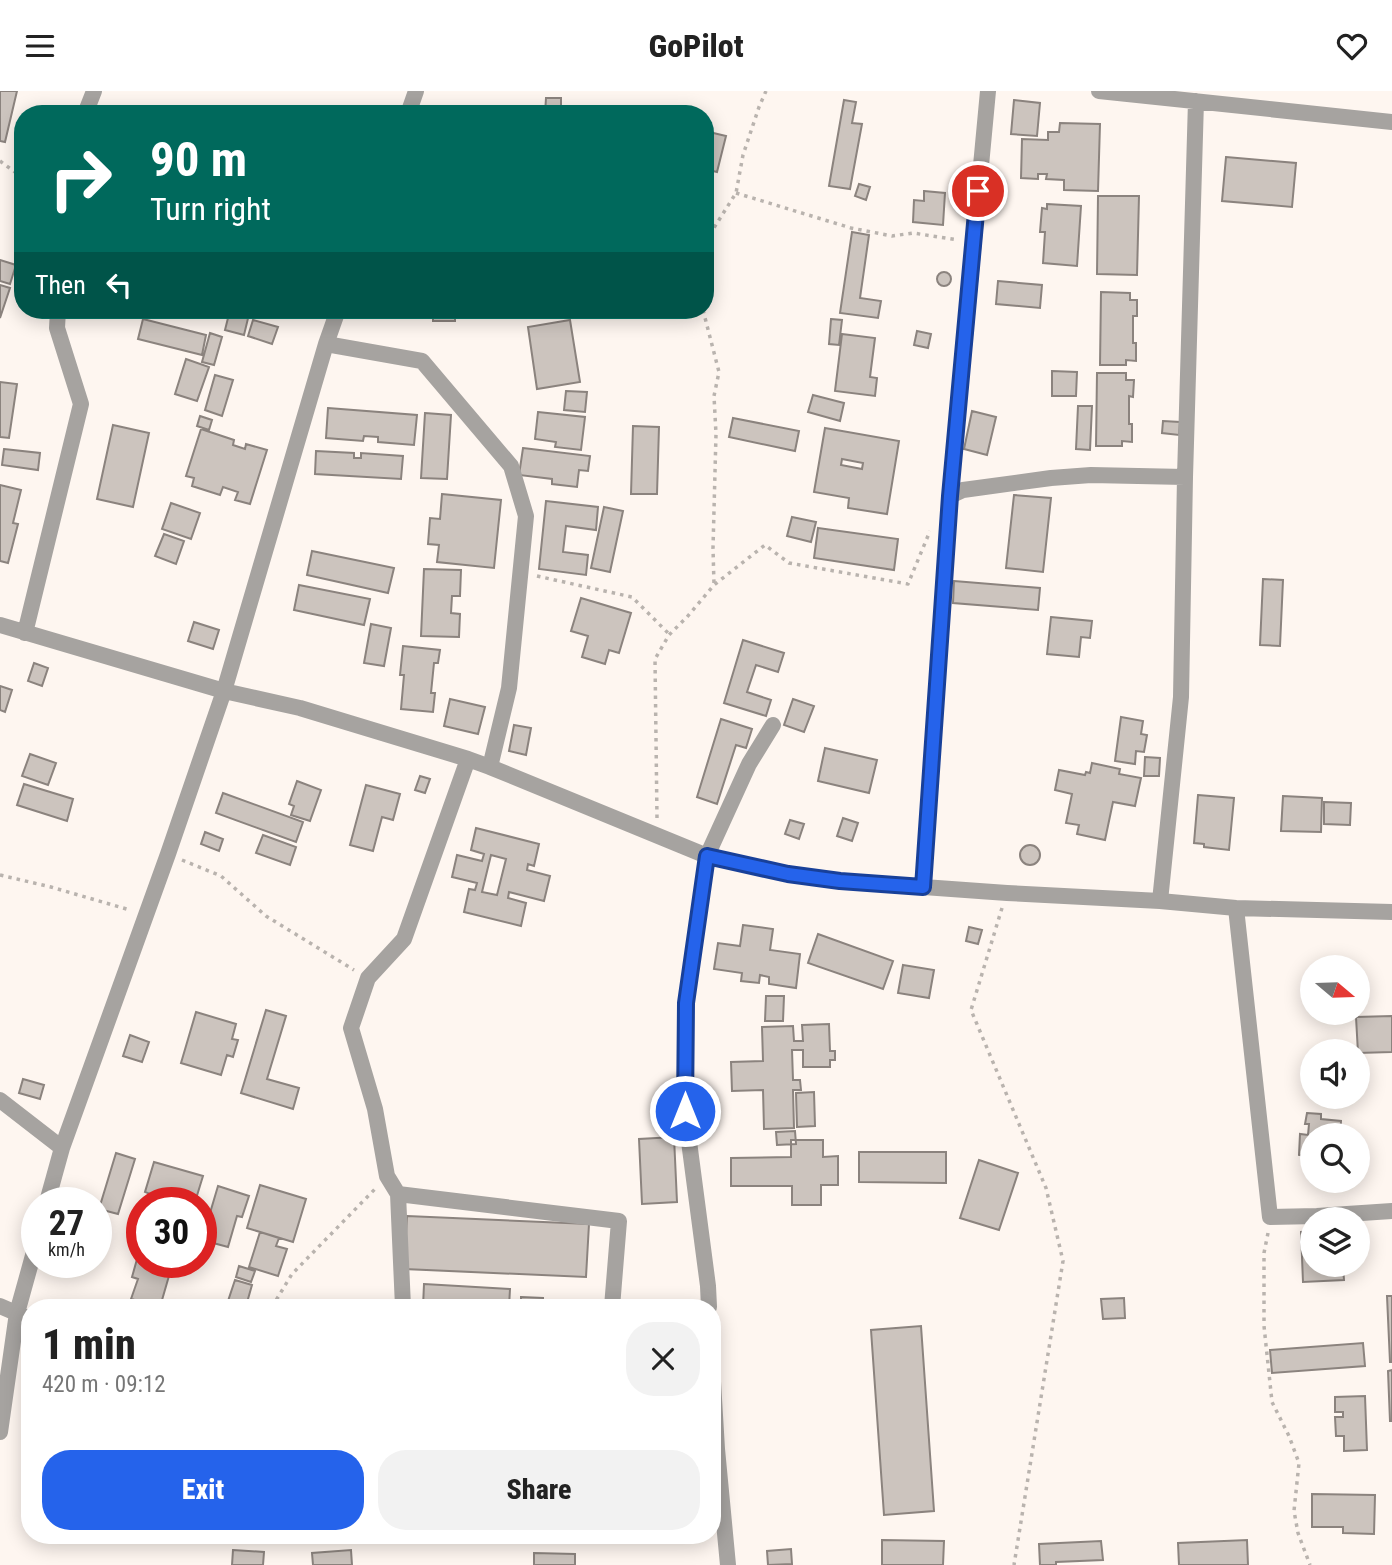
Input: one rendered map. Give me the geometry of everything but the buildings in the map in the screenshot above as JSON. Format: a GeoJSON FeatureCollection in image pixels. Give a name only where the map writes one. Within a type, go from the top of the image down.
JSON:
{"type":"FeatureCollection","features":[{"type":"Feature","properties":{"kind":"street"},"geometry":{"type":"LineString","coordinates":[[923,887],[950,496],[988,91]]}},
{"type":"Feature","properties":{"kind":"street"},"geometry":{"type":"LineString","coordinates":[[1099,91],[1392,122]]}},
{"type":"Feature","properties":{"kind":"street"},"geometry":{"type":"LineString","coordinates":[[1160,901],[1181,697],[1196,101]]}},
{"type":"Feature","properties":{"kind":"street"},"geometry":{"type":"LineString","coordinates":[[25,633],[81,404],[57,328],[58,319]]}},
{"type":"Feature","properties":{"kind":"street"},"geometry":{"type":"LineString","coordinates":[[51,1187],[62,1147],[168,854],[223,691],[335,319]]}},
{"type":"Feature","properties":{"kind":"street"},"geometry":{"type":"LineString","coordinates":[[326,344],[422,361],[511,466],[526,516],[509,688],[490,767]]}},
{"type":"Feature","properties":{"kind":"street"},"geometry":{"type":"LineString","coordinates":[[950,496],[963,490],[1051,478],[1091,475],[1185,477]]}},
{"type":"Feature","properties":{"kind":"street"},"geometry":{"type":"LineString","coordinates":[[0,625],[223,691],[300,708],[468,759],[707,856],[788,874],[840,881],[1236,908],[1392,912]]}},
{"type":"Feature","properties":{"kind":"street"},"geometry":{"type":"LineString","coordinates":[[709,1299],[685,1111],[686,1003],[707,856],[749,764],[773,725]]}},
{"type":"Feature","properties":{"kind":"street"},"geometry":{"type":"LineString","coordinates":[[403,1299],[398,1194],[387,1176],[375,1109],[351,1028],[368,978],[404,939],[468,759]]}},
{"type":"Feature","properties":{"kind":"street"},"geometry":{"type":"LineString","coordinates":[[1236,908],[1270,1217],[1392,1211]]}},
{"type":"Feature","properties":{"kind":"street"},"geometry":{"type":"LineString","coordinates":[[0,1100],[62,1147]]}},
{"type":"Feature","properties":{"kind":"street"},"geometry":{"type":"LineString","coordinates":[[398,1194],[619,1221],[613,1299]]}},
{"type":"Feature","properties":{"kind":"street"},"geometry":{"type":"LineString","coordinates":[[26,1299],[30,1278]]}},
{"type":"Feature","properties":{"kind":"street"},"geometry":{"type":"LineString","coordinates":[[0,1306],[21,1315]]}},
{"type":"Feature","properties":{"kind":"street"},"geometry":{"type":"LineString","coordinates":[[0,1432],[21,1326]]}},
{"type":"Feature","properties":{"kind":"street"},"geometry":{"type":"LineString","coordinates":[[721,1507],[728,1565]]}},
{"type":"Feature","properties":{"kind":"path"},"geometry":{"type":"LineString","coordinates":[[714,228],[736,193],[743,156],[766,91]]}},
{"type":"Feature","properties":{"kind":"path"},"geometry":{"type":"LineString","coordinates":[[736,193],[851,228],[892,236],[913,233],[974,242]]}},
{"type":"Feature","properties":{"kind":"path"},"geometry":{"type":"LineString","coordinates":[[705,319],[719,372],[715,396],[714,585]]}},
{"type":"Feature","properties":{"kind":"path"},"geometry":{"type":"LineString","coordinates":[[657,835],[655,659],[669,635],[714,585],[765,545],[789,563],[908,584],[930,530]]}},
{"type":"Feature","properties":{"kind":"path"},"geometry":{"type":"LineString","coordinates":[[521,572],[632,597],[669,635]]}},
{"type":"Feature","properties":{"kind":"path"},"geometry":{"type":"LineString","coordinates":[[168,854],[221,876],[266,916],[368,978]]}},
{"type":"Feature","properties":{"kind":"path"},"geometry":{"type":"LineString","coordinates":[[0,875],[146,914]]}},
{"type":"Feature","properties":{"kind":"path"},"geometry":{"type":"LineString","coordinates":[[1007,893],[971,1010],[1046,1188],[1063,1261],[1014,1565]]}},
{"type":"Feature","properties":{"kind":"path"},"geometry":{"type":"LineString","coordinates":[[277,1299],[292,1274],[387,1176]]}},
{"type":"Feature","properties":{"kind":"path"},"geometry":{"type":"LineString","coordinates":[[1270,1217],[1264,1253],[1264,1326],[1272,1402],[1299,1463],[1294,1511],[1298,1533],[1310,1565]]}},
{"type":"Feature","properties":{"kind":"route"},"geometry":{"type":"LineString","coordinates":[[685,1111],[686,1003],[707,856],[788,874],[923,887],[950,496],[978,191]]}}]}
